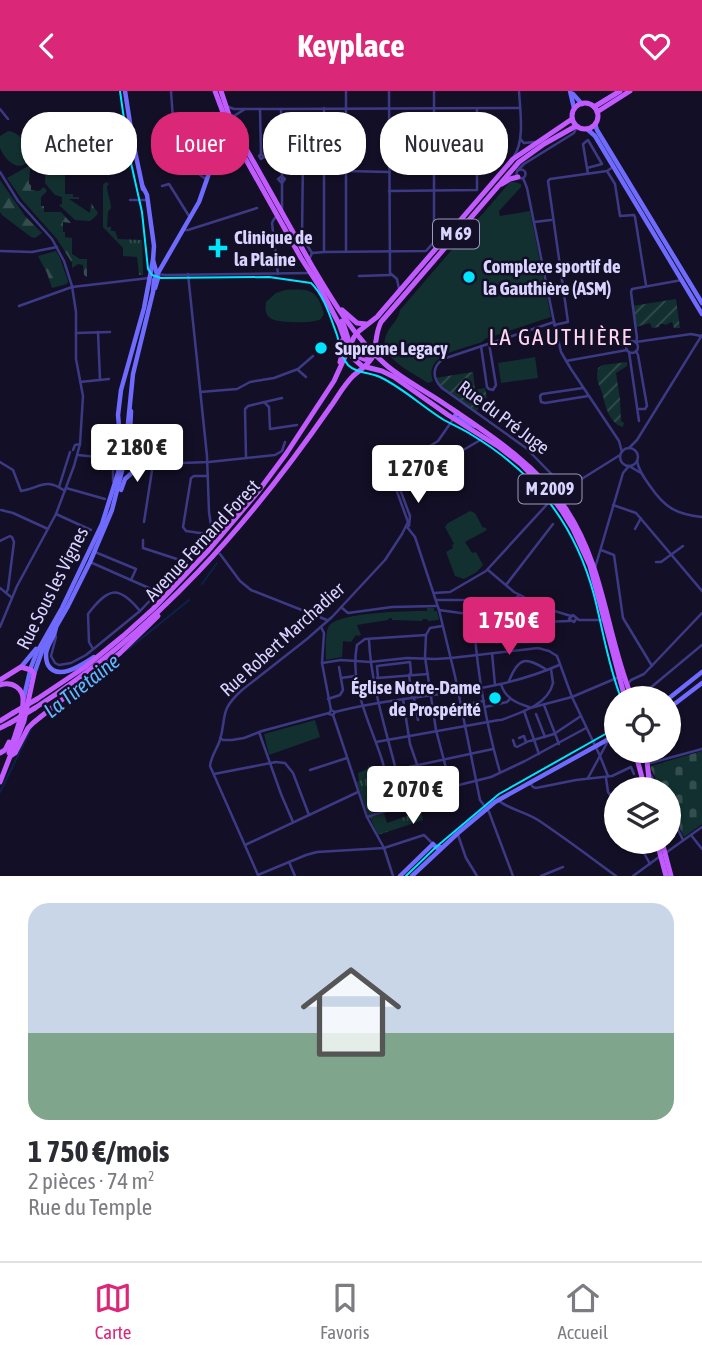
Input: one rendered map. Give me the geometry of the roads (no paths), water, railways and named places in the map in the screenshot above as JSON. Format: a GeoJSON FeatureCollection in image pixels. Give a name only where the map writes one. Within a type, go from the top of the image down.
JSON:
{"type":"FeatureCollection","features":[{"type":"Feature","properties":{"kind":"main road","name":"M 2009"},"geometry":{"type":"LineString","coordinates":[[215,91],[227,112]]}},
{"type":"Feature","properties":{"kind":"main road","name":"M 2009"},"geometry":{"type":"LineString","coordinates":[[221,91],[225,112]]}},
{"type":"Feature","properties":{"kind":"main road"},"geometry":{"type":"LineString","coordinates":[[595,109],[620,91]]}},
{"type":"Feature","properties":{"kind":"main road"},"geometry":{"type":"LineString","coordinates":[[595,109],[630,91]]}},
{"type":"Feature","properties":{"kind":"main road"},"geometry":{"type":"LineString","coordinates":[[588,103],[595,109],[597,120],[587,129],[577,126],[572,119],[574,108],[582,104],[588,103]]}},
{"type":"Feature","properties":{"kind":"main road","name":"M 69"},"geometry":{"type":"LineString","coordinates":[[334,381],[357,334],[375,320],[513,159],[572,119]]}},
{"type":"Feature","properties":{"kind":"main road","name":"M 69"},"geometry":{"type":"LineString","coordinates":[[365,367],[372,356],[381,322],[511,170],[527,155],[577,126]]}},
{"type":"Feature","properties":{"kind":"main road","name":"M 2009"},"geometry":{"type":"LineString","coordinates":[[249,159],[335,309],[372,356],[521,464],[554,497],[586,555],[628,686]]}},
{"type":"Feature","properties":{"kind":"main road"},"geometry":{"type":"LineString","coordinates":[[492,193],[503,183],[519,176]]}},
{"type":"Feature","properties":{"kind":"main road","name":"M 2009"},"geometry":{"type":"LineString","coordinates":[[335,309],[356,362],[386,373],[438,408],[475,426],[512,452],[538,476],[579,531],[595,568],[625,686]]}},
{"type":"Feature","properties":{"kind":"main road"},"geometry":{"type":"LineString","coordinates":[[335,309],[357,323],[368,325]]}},
{"type":"Feature","properties":{"kind":"main road"},"geometry":{"type":"LineString","coordinates":[[335,309],[353,353],[358,358],[372,356]]}},
{"type":"Feature","properties":{"kind":"main road"},"geometry":{"type":"LineString","coordinates":[[334,381],[344,348],[340,326]]}},
{"type":"Feature","properties":{"kind":"main road"},"geometry":{"type":"LineString","coordinates":[[350,344],[360,342],[380,364],[391,368]]}},
{"type":"Feature","properties":{"kind":"main road"},"geometry":{"type":"LineString","coordinates":[[375,342],[384,363]]}},
{"type":"Feature","properties":{"kind":"main road","name":"Avenue Fernand Forest"},"geometry":{"type":"LineString","coordinates":[[0,728],[54,696],[102,660],[172,599],[210,561],[261,502],[349,381],[365,367]]}},
{"type":"Feature","properties":{"kind":"main road","name":"Avenue Fernand Forest"},"geometry":{"type":"LineString","coordinates":[[13,713],[78,672],[153,609],[229,527],[273,472],[334,381]]}},
{"type":"Feature","properties":{"kind":"main road"},"geometry":{"type":"LineString","coordinates":[[11,751],[15,753],[33,723],[133,641],[172,599]]}},
{"type":"Feature","properties":{"kind":"main road"},"geometry":{"type":"LineString","coordinates":[[0,682],[21,667],[32,672]]}},
{"type":"Feature","properties":{"kind":"main road","name":"Rue Sous les Vignes"},"geometry":{"type":"LineString","coordinates":[[14,742],[24,721],[32,672]]}},
{"type":"Feature","properties":{"kind":"main road"},"geometry":{"type":"LineString","coordinates":[[0,682],[13,684],[20,691],[23,702]]}},
{"type":"Feature","properties":{"kind":"main road","name":"Rue Sous les Vignes"},"geometry":{"type":"LineString","coordinates":[[14,742],[23,702]]}},
{"type":"Feature","properties":{"kind":"main road"},"geometry":{"type":"LineString","coordinates":[[0,713],[13,713]]}},
{"type":"Feature","properties":{"kind":"main road","name":"M 69"},"geometry":{"type":"LineString","coordinates":[[0,722],[13,713]]}},
{"type":"Feature","properties":{"kind":"main road"},"geometry":{"type":"LineString","coordinates":[[0,782],[14,742]]}},
{"type":"Feature","properties":{"kind":"main road"},"geometry":{"type":"LineString","coordinates":[[0,754],[14,742]]}},
{"type":"Feature","properties":{"kind":"main road"},"geometry":{"type":"LineString","coordinates":[[0,775],[11,751]]}},
{"type":"Feature","properties":{"kind":"main road"},"geometry":{"type":"LineString","coordinates":[[647,764],[648,777]]}},
{"type":"Feature","properties":{"kind":"main road"},"geometry":{"type":"LineString","coordinates":[[663,855],[668,876]]}},
{"type":"Feature","properties":{"kind":"street"},"geometry":{"type":"LineString","coordinates":[[127,91],[135,152],[152,232],[156,274],[314,273]]}},
{"type":"Feature","properties":{"kind":"street"},"geometry":{"type":"LineString","coordinates":[[171,91],[176,134],[200,174],[207,179]]}},
{"type":"Feature","properties":{"kind":"street"},"geometry":{"type":"LineString","coordinates":[[346,91],[346,109]]}},
{"type":"Feature","properties":{"kind":"street"},"geometry":{"type":"LineString","coordinates":[[389,112],[390,91]]}},
{"type":"Feature","properties":{"kind":"street"},"geometry":{"type":"LineString","coordinates":[[312,253],[426,251],[434,242],[434,91]]}},
{"type":"Feature","properties":{"kind":"street"},"geometry":{"type":"LineString","coordinates":[[513,159],[520,139],[520,91]]}},
{"type":"Feature","properties":{"kind":"street"},"geometry":{"type":"LineString","coordinates":[[571,91],[582,104]]}},
{"type":"Feature","properties":{"kind":"street"},"geometry":{"type":"LineString","coordinates":[[571,91],[574,108]]}},
{"type":"Feature","properties":{"kind":"street"},"geometry":{"type":"LineString","coordinates":[[224,108],[520,108]]}},
{"type":"Feature","properties":{"kind":"street"},"geometry":{"type":"LineString","coordinates":[[0,109],[8,119]]}},
{"type":"Feature","properties":{"kind":"street"},"geometry":{"type":"LineString","coordinates":[[231,112],[234,109]]}},
{"type":"Feature","properties":{"kind":"street"},"geometry":{"type":"LineString","coordinates":[[240,112],[245,109]]}},
{"type":"Feature","properties":{"kind":"street"},"geometry":{"type":"LineString","coordinates":[[260,109],[261,155]]}},
{"type":"Feature","properties":{"kind":"street"},"geometry":{"type":"LineString","coordinates":[[278,274],[272,223],[280,214],[281,109]]}},
{"type":"Feature","properties":{"kind":"street"},"geometry":{"type":"LineString","coordinates":[[595,124],[702,303]]}},
{"type":"Feature","properties":{"kind":"street"},"geometry":{"type":"LineString","coordinates":[[577,126],[573,133],[525,163],[519,176],[527,188],[558,342],[566,361],[619,441],[637,452]]}},
{"type":"Feature","properties":{"kind":"street"},"geometry":{"type":"LineString","coordinates":[[587,129],[593,132],[702,314]]}},
{"type":"Feature","properties":{"kind":"street"},"geometry":{"type":"LineString","coordinates":[[520,139],[529,144],[538,141]]}},
{"type":"Feature","properties":{"kind":"street"},"geometry":{"type":"LineString","coordinates":[[587,168],[602,164],[589,140],[583,144],[587,168],[588,174]]}},
{"type":"Feature","properties":{"kind":"street"},"geometry":{"type":"LineString","coordinates":[[614,167],[622,172]]}},
{"type":"Feature","properties":{"kind":"street"},"geometry":{"type":"LineString","coordinates":[[554,323],[568,322],[548,181],[607,171],[614,167]]}},
{"type":"Feature","properties":{"kind":"street"},"geometry":{"type":"LineString","coordinates":[[607,171],[615,184],[621,217],[635,217],[646,285]]}},
{"type":"Feature","properties":{"kind":"street"},"geometry":{"type":"LineString","coordinates":[[0,173],[18,201],[57,247],[68,271],[76,317],[76,359],[83,400],[78,455],[66,489],[56,514],[12,597],[0,627]]}},
{"type":"Feature","properties":{"kind":"street","name":"Rue Sous les Vignes"},"geometry":{"type":"LineString","coordinates":[[32,672],[108,523],[123,467],[134,368],[154,280],[190,218],[208,175]]}},
{"type":"Feature","properties":{"kind":"street"},"geometry":{"type":"LineString","coordinates":[[303,175],[302,237],[312,253]]}},
{"type":"Feature","properties":{"kind":"street"},"geometry":{"type":"LineString","coordinates":[[324,175],[324,252]]}},
{"type":"Feature","properties":{"kind":"street"},"geometry":{"type":"LineString","coordinates":[[346,175],[346,252]]}},
{"type":"Feature","properties":{"kind":"street"},"geometry":{"type":"LineString","coordinates":[[390,175],[391,275]]}},
{"type":"Feature","properties":{"kind":"street"},"geometry":{"type":"LineString","coordinates":[[390,191],[477,190],[477,175]]}},
{"type":"Feature","properties":{"kind":"street"},"geometry":{"type":"LineString","coordinates":[[162,186],[169,184],[190,218]]}},
{"type":"Feature","properties":{"kind":"street"},"geometry":{"type":"LineString","coordinates":[[130,200],[146,198]]}},
{"type":"Feature","properties":{"kind":"street"},"geometry":{"type":"LineString","coordinates":[[183,230],[257,208]]}},
{"type":"Feature","properties":{"kind":"street"},"geometry":{"type":"LineString","coordinates":[[534,222],[553,219]]}},
{"type":"Feature","properties":{"kind":"street"},"geometry":{"type":"LineString","coordinates":[[0,251],[32,252],[57,247]]}},
{"type":"Feature","properties":{"kind":"street"},"geometry":{"type":"LineString","coordinates":[[304,273],[312,253]]}},
{"type":"Feature","properties":{"kind":"street"},"geometry":{"type":"LineString","coordinates":[[154,262],[163,264]]}},
{"type":"Feature","properties":{"kind":"street"},"geometry":{"type":"LineString","coordinates":[[19,306],[72,287],[149,278],[154,262]]}},
{"type":"Feature","properties":{"kind":"street","name":"Rue Sous les Vignes"},"geometry":{"type":"LineString","coordinates":[[149,278],[156,274]]}},
{"type":"Feature","properties":{"kind":"street"},"geometry":{"type":"LineString","coordinates":[[188,274],[208,461],[213,539]]}},
{"type":"Feature","properties":{"kind":"street"},"geometry":{"type":"LineString","coordinates":[[359,276],[391,275],[401,279],[411,277]]}},
{"type":"Feature","properties":{"kind":"street","name":"Rue Sous les Vignes"},"geometry":{"type":"LineString","coordinates":[[149,278],[153,292]]}},
{"type":"Feature","properties":{"kind":"street","name":"Rue Sous les Vignes"},"geometry":{"type":"LineString","coordinates":[[23,702],[39,646],[62,608],[102,524],[114,487],[120,461],[118,415],[121,390],[144,308],[149,278]]}},
{"type":"Feature","properties":{"kind":"street"},"geometry":{"type":"LineString","coordinates":[[399,293],[401,279]]}},
{"type":"Feature","properties":{"kind":"street"},"geometry":{"type":"LineString","coordinates":[[645,409],[647,406],[636,351],[638,348],[631,292],[632,289],[646,285],[682,279]]}},
{"type":"Feature","properties":{"kind":"street","name":"Rue du Pré Juge"},"geometry":{"type":"LineString","coordinates":[[554,323],[440,361],[435,369],[436,381],[442,387],[526,448],[566,489]]}},
{"type":"Feature","properties":{"kind":"street"},"geometry":{"type":"LineString","coordinates":[[98,332],[100,380]]}},
{"type":"Feature","properties":{"kind":"street"},"geometry":{"type":"LineString","coordinates":[[76,333],[110,332]]}},
{"type":"Feature","properties":{"kind":"street"},"geometry":{"type":"LineString","coordinates":[[434,593],[448,592],[488,570],[554,497],[637,440],[702,336],[691,334],[628,342],[626,347],[639,421]]}},
{"type":"Feature","properties":{"kind":"street"},"geometry":{"type":"LineString","coordinates":[[481,346],[487,387],[493,390],[496,385],[489,343]]}},
{"type":"Feature","properties":{"kind":"street"},"geometry":{"type":"LineString","coordinates":[[566,361],[636,351]]}},
{"type":"Feature","properties":{"kind":"street"},"geometry":{"type":"LineString","coordinates":[[200,392],[237,389],[250,382],[274,379],[298,369],[313,356]]}},
{"type":"Feature","properties":{"kind":"street"},"geometry":{"type":"LineString","coordinates":[[298,369],[306,377]]}},
{"type":"Feature","properties":{"kind":"street"},"geometry":{"type":"LineString","coordinates":[[80,382],[108,379]]}},
{"type":"Feature","properties":{"kind":"street"},"geometry":{"type":"LineString","coordinates":[[583,388],[542,394],[541,401],[545,403],[589,396]]}},
{"type":"Feature","properties":{"kind":"street"},"geometry":{"type":"LineString","coordinates":[[246,458],[245,409],[282,398]]}},
{"type":"Feature","properties":{"kind":"street"},"geometry":{"type":"LineString","coordinates":[[264,402],[269,407],[270,429],[297,425]]}},
{"type":"Feature","properties":{"kind":"street"},"geometry":{"type":"LineString","coordinates":[[129,407],[132,415],[129,457],[135,466]]}},
{"type":"Feature","properties":{"kind":"street"},"geometry":{"type":"LineString","coordinates":[[638,408],[645,409],[652,415]]}},
{"type":"Feature","properties":{"kind":"street"},"geometry":{"type":"LineString","coordinates":[[454,417],[438,441],[396,467],[391,475],[410,516],[410,524],[407,527],[415,537],[436,600],[480,800],[487,809],[513,876]]}},
{"type":"Feature","properties":{"kind":"street"},"geometry":{"type":"LineString","coordinates":[[100,458],[116,456],[120,429]]}},
{"type":"Feature","properties":{"kind":"street"},"geometry":{"type":"LineString","coordinates":[[398,489],[485,438]]}},
{"type":"Feature","properties":{"kind":"street"},"geometry":{"type":"LineString","coordinates":[[637,440],[637,461],[641,473],[659,500],[680,513],[702,517]]}},
{"type":"Feature","properties":{"kind":"street"},"geometry":{"type":"LineString","coordinates":[[619,441],[621,462],[641,473]]}},
{"type":"Feature","properties":{"kind":"street"},"geometry":{"type":"LineString","coordinates":[[126,465],[278,454],[284,449],[285,442]]}},
{"type":"Feature","properties":{"kind":"street"},"geometry":{"type":"LineString","coordinates":[[60,487],[72,451],[75,445],[80,444]]}},
{"type":"Feature","properties":{"kind":"street"},"geometry":{"type":"LineString","coordinates":[[78,455],[118,464]]}},
{"type":"Feature","properties":{"kind":"street"},"geometry":{"type":"LineString","coordinates":[[108,461],[114,474],[114,487]]}},
{"type":"Feature","properties":{"kind":"street"},"geometry":{"type":"LineString","coordinates":[[595,568],[623,473],[637,461]]}},
{"type":"Feature","properties":{"kind":"street"},"geometry":{"type":"LineString","coordinates":[[0,462],[13,470],[21,491],[45,483],[105,499]]}},
{"type":"Feature","properties":{"kind":"street"},"geometry":{"type":"LineString","coordinates":[[144,522],[153,464]]}},
{"type":"Feature","properties":{"kind":"street"},"geometry":{"type":"LineString","coordinates":[[117,494],[135,466]]}},
{"type":"Feature","properties":{"kind":"street"},"geometry":{"type":"LineString","coordinates":[[207,534],[185,531],[183,527],[191,478],[208,476]]}},
{"type":"Feature","properties":{"kind":"street"},"geometry":{"type":"LineString","coordinates":[[613,505],[628,509],[641,518],[702,591]]}},
{"type":"Feature","properties":{"kind":"street"},"geometry":{"type":"LineString","coordinates":[[1,510],[48,529]]}},
{"type":"Feature","properties":{"kind":"street"},"geometry":{"type":"LineString","coordinates":[[56,514],[91,530]]}},
{"type":"Feature","properties":{"kind":"street"},"geometry":{"type":"LineString","coordinates":[[635,529],[641,518]]}},
{"type":"Feature","properties":{"kind":"street"},"geometry":{"type":"LineString","coordinates":[[506,586],[553,524]]}},
{"type":"Feature","properties":{"kind":"street","name":"Rue Robert Marchadier"},"geometry":{"type":"LineString","coordinates":[[214,774],[210,762],[220,738],[224,712],[236,695],[328,621],[385,560],[407,527]]}},
{"type":"Feature","properties":{"kind":"street"},"geometry":{"type":"LineString","coordinates":[[57,623],[51,656],[55,663],[71,663],[140,611],[187,563],[211,530]]}},
{"type":"Feature","properties":{"kind":"street"},"geometry":{"type":"LineString","coordinates":[[0,541],[10,535],[14,542],[8,589],[0,594]]}},
{"type":"Feature","properties":{"kind":"street"},"geometry":{"type":"LineString","coordinates":[[143,540],[142,548],[187,563]]}},
{"type":"Feature","properties":{"kind":"street"},"geometry":{"type":"LineString","coordinates":[[656,562],[683,546]]}},
{"type":"Feature","properties":{"kind":"street"},"geometry":{"type":"LineString","coordinates":[[601,550],[614,555],[623,618],[652,666]]}},
{"type":"Feature","properties":{"kind":"street"},"geometry":{"type":"LineString","coordinates":[[95,552],[136,569],[131,580]]}},
{"type":"Feature","properties":{"kind":"street"},"geometry":{"type":"LineString","coordinates":[[220,554],[240,581],[251,590],[324,617],[328,621]]}},
{"type":"Feature","properties":{"kind":"street"},"geometry":{"type":"LineString","coordinates":[[90,562],[159,592]]}},
{"type":"Feature","properties":{"kind":"street"},"geometry":{"type":"LineString","coordinates":[[488,570],[520,595],[570,619]]}},
{"type":"Feature","properties":{"kind":"street"},"geometry":{"type":"LineString","coordinates":[[3,591],[12,597]]}},
{"type":"Feature","properties":{"kind":"street"},"geometry":{"type":"LineString","coordinates":[[93,649],[89,642],[88,614],[107,594],[122,594],[131,599],[140,611]]}},
{"type":"Feature","properties":{"kind":"street"},"geometry":{"type":"LineString","coordinates":[[436,600],[512,600],[520,595]]}},
{"type":"Feature","properties":{"kind":"street"},"geometry":{"type":"LineString","coordinates":[[341,607],[348,613],[392,607],[438,608],[541,622],[575,616],[576,619],[606,617]]}},
{"type":"Feature","properties":{"kind":"street"},"geometry":{"type":"LineString","coordinates":[[501,684],[510,699],[530,708],[644,674],[702,613]]}},
{"type":"Feature","properties":{"kind":"street"},"geometry":{"type":"LineString","coordinates":[[442,626],[430,628],[426,635],[426,659],[436,730],[451,787]]}},
{"type":"Feature","properties":{"kind":"street"},"geometry":{"type":"LineString","coordinates":[[474,626],[481,687],[500,772]]}},
{"type":"Feature","properties":{"kind":"street"},"geometry":{"type":"LineString","coordinates":[[321,627],[324,632],[322,663],[328,699],[367,817],[384,848],[393,876]]}},
{"type":"Feature","properties":{"kind":"street"},"geometry":{"type":"LineString","coordinates":[[55,633],[46,656],[52,670],[67,671],[76,668],[110,647]]}},
{"type":"Feature","properties":{"kind":"street"},"geometry":{"type":"LineString","coordinates":[[397,807],[383,773],[376,742],[362,705],[354,661],[360,641],[426,635]]}},
{"type":"Feature","properties":{"kind":"street"},"geometry":{"type":"LineString","coordinates":[[369,639],[370,661],[376,678]]}},
{"type":"Feature","properties":{"kind":"street"},"geometry":{"type":"LineString","coordinates":[[653,686],[702,645]]}},
{"type":"Feature","properties":{"kind":"street"},"geometry":{"type":"LineString","coordinates":[[21,667],[39,646]]}},
{"type":"Feature","properties":{"kind":"street"},"geometry":{"type":"LineString","coordinates":[[322,663],[407,657],[451,659],[539,648],[552,652],[607,776]]}},
{"type":"Feature","properties":{"kind":"street"},"geometry":{"type":"LineString","coordinates":[[492,653],[495,685]]}},
{"type":"Feature","properties":{"kind":"street"},"geometry":{"type":"LineString","coordinates":[[376,742],[500,720],[524,711],[544,699],[554,685],[549,670],[530,660],[523,661],[515,668],[509,682]]}},
{"type":"Feature","properties":{"kind":"street"},"geometry":{"type":"LineString","coordinates":[[396,770],[379,703],[376,666],[410,662],[409,675],[418,720]]}},
{"type":"Feature","properties":{"kind":"street"},"geometry":{"type":"LineString","coordinates":[[220,738],[244,738],[362,705],[501,684],[559,665]]}},
{"type":"Feature","properties":{"kind":"street"},"geometry":{"type":"LineString","coordinates":[[328,699],[340,695],[343,690],[339,667]]}},
{"type":"Feature","properties":{"kind":"street"},"geometry":{"type":"LineString","coordinates":[[681,689],[702,672]]}},
{"type":"Feature","properties":{"kind":"street"},"geometry":{"type":"LineString","coordinates":[[376,678],[428,674]]}},
{"type":"Feature","properties":{"kind":"street"},"geometry":{"type":"LineString","coordinates":[[341,678],[356,676]]}},
{"type":"Feature","properties":{"kind":"street"},"geometry":{"type":"LineString","coordinates":[[681,699],[702,683]]}},
{"type":"Feature","properties":{"kind":"street"},"geometry":{"type":"LineString","coordinates":[[403,699],[408,735],[428,796]]}},
{"type":"Feature","properties":{"kind":"street"},"geometry":{"type":"LineString","coordinates":[[485,707],[510,699]]}},
{"type":"Feature","properties":{"kind":"street"},"geometry":{"type":"LineString","coordinates":[[464,705],[484,701]]}},
{"type":"Feature","properties":{"kind":"street"},"geometry":{"type":"LineString","coordinates":[[544,705],[559,744]]}},
{"type":"Feature","properties":{"kind":"street"},"geometry":{"type":"LineString","coordinates":[[524,711],[529,741]]}},
{"type":"Feature","properties":{"kind":"street"},"geometry":{"type":"LineString","coordinates":[[537,714],[545,737]]}},
{"type":"Feature","properties":{"kind":"street"},"geometry":{"type":"LineString","coordinates":[[513,740],[515,746],[521,747],[529,741],[554,734],[581,716]]}},
{"type":"Feature","properties":{"kind":"street"},"geometry":{"type":"LineString","coordinates":[[367,817],[451,787],[491,777],[586,729]]}},
{"type":"Feature","properties":{"kind":"street"},"geometry":{"type":"LineString","coordinates":[[259,732],[293,823]]}},
{"type":"Feature","properties":{"kind":"street"},"geometry":{"type":"LineString","coordinates":[[519,738],[524,736],[538,754]]}},
{"type":"Feature","properties":{"kind":"street"},"geometry":{"type":"LineString","coordinates":[[412,876],[457,833],[501,799],[604,740]]}},
{"type":"Feature","properties":{"kind":"street"},"geometry":{"type":"LineString","coordinates":[[588,778],[604,748]]}},
{"type":"Feature","properties":{"kind":"street"},"geometry":{"type":"LineString","coordinates":[[383,773],[493,749]]}},
{"type":"Feature","properties":{"kind":"street"},"geometry":{"type":"LineString","coordinates":[[647,764],[702,749]]}},
{"type":"Feature","properties":{"kind":"street"},"geometry":{"type":"LineString","coordinates":[[0,754],[11,751]]}},
{"type":"Feature","properties":{"kind":"street"},"geometry":{"type":"LineString","coordinates":[[310,770],[347,758]]}},
{"type":"Feature","properties":{"kind":"street"},"geometry":{"type":"LineString","coordinates":[[309,815],[291,769],[285,763],[270,763],[214,774],[257,876],[317,852],[384,848],[424,835],[439,848],[444,845]]}},
{"type":"Feature","properties":{"kind":"street"},"geometry":{"type":"LineString","coordinates":[[529,782],[534,788],[548,786],[607,776],[631,767],[634,774]]}},
{"type":"Feature","properties":{"kind":"street"},"geometry":{"type":"LineString","coordinates":[[648,773],[653,777]]}},
{"type":"Feature","properties":{"kind":"street"},"geometry":{"type":"LineString","coordinates":[[245,845],[358,792]]}},
{"type":"Feature","properties":{"kind":"street"},"geometry":{"type":"LineString","coordinates":[[501,799],[536,819],[616,876]]}},
{"type":"Feature","properties":{"kind":"street"},"geometry":{"type":"LineString","coordinates":[[681,836],[683,840],[702,827]]}},
{"type":"Feature","properties":{"kind":"street"},"geometry":{"type":"LineString","coordinates":[[457,833],[466,858],[477,876]]}},
{"type":"Feature","properties":{"kind":"street"},"geometry":{"type":"LineString","coordinates":[[691,835],[702,849]]}},
{"type":"Feature","properties":{"kind":"street"},"geometry":{"type":"LineString","coordinates":[[434,856],[435,845]]}},
{"type":"Feature","properties":{"kind":"street"},"geometry":{"type":"LineString","coordinates":[[400,876],[435,845]]}},
{"type":"Feature","properties":{"kind":"street"},"geometry":{"type":"LineString","coordinates":[[645,854],[650,864]]}},
{"type":"Feature","properties":{"kind":"street"},"geometry":{"type":"LineString","coordinates":[[633,876],[663,855]]}},
{"type":"Feature","properties":{"kind":"street"},"geometry":{"type":"LineString","coordinates":[[289,862],[295,876]]}},
{"type":"Feature","properties":{"kind":"street"},"geometry":{"type":"LineString","coordinates":[[541,876],[563,867]]}},
{"type":"Feature","properties":{"kind":"street"},"geometry":{"type":"LineString","coordinates":[[553,871],[555,876]]}},
{"type":"Feature","properties":{"kind":"waterway","name":"La Tiretaine"},"geometry":{"type":"LineString","coordinates":[[202,584],[217,563]]}},
{"type":"Feature","properties":{"kind":"waterway","name":"La Tiretaine"},"geometry":{"type":"LineString","coordinates":[[126,651],[189,600]]}},
{"type":"Feature","properties":{"kind":"waterway","name":"La Tiretaine"},"geometry":{"type":"LineString","coordinates":[[0,792],[32,727]]}},
{"type":"Feature","properties":{"kind":"tram line"},"geometry":{"type":"LineString","coordinates":[[120,91],[129,154],[142,212],[148,269],[152,275],[161,278],[269,277],[311,283],[327,307],[342,355],[348,365],[390,382],[444,420],[495,450],[515,466],[550,503],[564,523],[586,569],[616,686]]}},
{"type":"Feature","properties":{"kind":"tram line"},"geometry":{"type":"LineString","coordinates":[[406,876],[499,794],[604,735]]}},
{"type":"Feature","properties":{"kind":"place","name":"Clinique de la Plaine"},"geometry":{"type":"Point","coordinates":[218,248]}},
{"type":"Feature","properties":{"kind":"place","name":"Complexe sportif de la Gauthière (ASM)"},"geometry":{"type":"Point","coordinates":[469,277]}},
{"type":"Feature","properties":{"kind":"place","name":"Supreme Legacy"},"geometry":{"type":"Point","coordinates":[321,348]}},
{"type":"Feature","properties":{"kind":"place","name":"Église Notre-Dame de Prospérité"},"geometry":{"type":"Point","coordinates":[495,698]}},
{"type":"Feature","properties":{"kind":"district","name":"LA GAUTHIÈRE"},"geometry":{"type":"Point","coordinates":[561,337]}}]}
